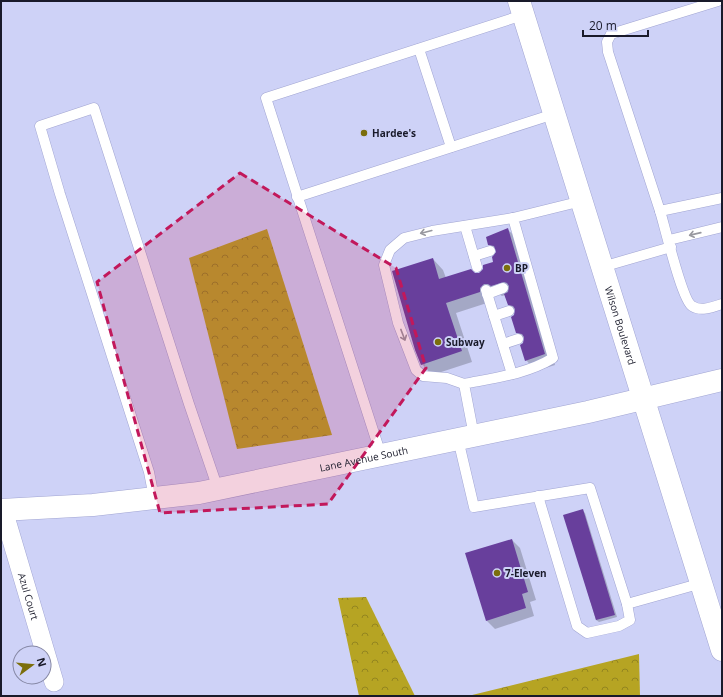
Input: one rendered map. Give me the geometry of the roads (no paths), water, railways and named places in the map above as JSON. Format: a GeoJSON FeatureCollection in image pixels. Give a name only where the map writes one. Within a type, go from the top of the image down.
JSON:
{"type":"FeatureCollection","features":[{"type":"Feature","properties":{"kind":"main road","name":"Wilson Boulevard"},"geometry":{"type":"LineString","coordinates":[[521,8],[722,650]]}},
{"type":"Feature","properties":{"kind":"main road","name":"Lane Avenue South"},"geometry":{"type":"LineString","coordinates":[[2,510],[93,505],[200,493],[588,412],[722,380]]}},
{"type":"Feature","properties":{"kind":"street","name":"Azul Court"},"geometry":{"type":"LineString","coordinates":[[2,510],[54,682]]}},
{"type":"Feature","properties":{"kind":"lane"},"geometry":{"type":"LineString","coordinates":[[718,1],[611,34],[607,42],[608,52],[660,211],[688,303],[692,307],[701,309],[722,304]]}},
{"type":"Feature","properties":{"kind":"lane"},"geometry":{"type":"LineString","coordinates":[[381,455],[266,98],[419,49],[521,8]]}},
{"type":"Feature","properties":{"kind":"lane"},"geometry":{"type":"LineString","coordinates":[[419,49],[451,147]]}},
{"type":"Feature","properties":{"kind":"lane"},"geometry":{"type":"LineString","coordinates":[[154,498],[148,472],[62,201],[40,126],[94,108],[189,404],[218,489]]}},
{"type":"Feature","properties":{"kind":"lane"},"geometry":{"type":"LineString","coordinates":[[297,197],[554,114]]}},
{"type":"Feature","properties":{"kind":"lane"},"geometry":{"type":"LineString","coordinates":[[660,211],[722,198]]}},
{"type":"Feature","properties":{"kind":"lane"},"geometry":{"type":"LineString","coordinates":[[513,218],[517,243],[527,280],[543,332],[553,358],[545,363],[512,374],[464,384],[448,378],[423,376],[416,370],[398,323],[384,265],[390,250],[404,238],[432,231],[513,218],[582,201]]}},
{"type":"Feature","properties":{"kind":"lane"},"geometry":{"type":"LineString","coordinates":[[465,226],[478,267]]}},
{"type":"Feature","properties":{"kind":"lane"},"geometry":{"type":"LineString","coordinates":[[602,267],[722,227]]}},
{"type":"Feature","properties":{"kind":"lane"},"geometry":{"type":"LineString","coordinates":[[474,256],[490,251]]}},
{"type":"Feature","properties":{"kind":"lane"},"geometry":{"type":"LineString","coordinates":[[503,288],[486,292],[512,374]]}},
{"type":"Feature","properties":{"kind":"lane"},"geometry":{"type":"LineString","coordinates":[[494,316],[509,311]]}},
{"type":"Feature","properties":{"kind":"lane"},"geometry":{"type":"LineString","coordinates":[[503,344],[518,339]]}},
{"type":"Feature","properties":{"kind":"lane"},"geometry":{"type":"LineString","coordinates":[[464,384],[466,438],[474,507],[538,496],[590,488],[627,604],[630,620],[619,626],[587,633],[577,626],[538,496]]}},
{"type":"Feature","properties":{"kind":"lane"},"geometry":{"type":"LineString","coordinates":[[627,604],[702,583]]}},
{"type":"Feature","properties":{"kind":"place","name":"Hardee's"},"geometry":{"type":"Point","coordinates":[364,133]}},
{"type":"Feature","properties":{"kind":"place","name":"BP"},"geometry":{"type":"Point","coordinates":[507,268]}},
{"type":"Feature","properties":{"kind":"place","name":"Subway"},"geometry":{"type":"Point","coordinates":[438,342]}},
{"type":"Feature","properties":{"kind":"place","name":"7-Eleven"},"geometry":{"type":"Point","coordinates":[497,573]}}]}
